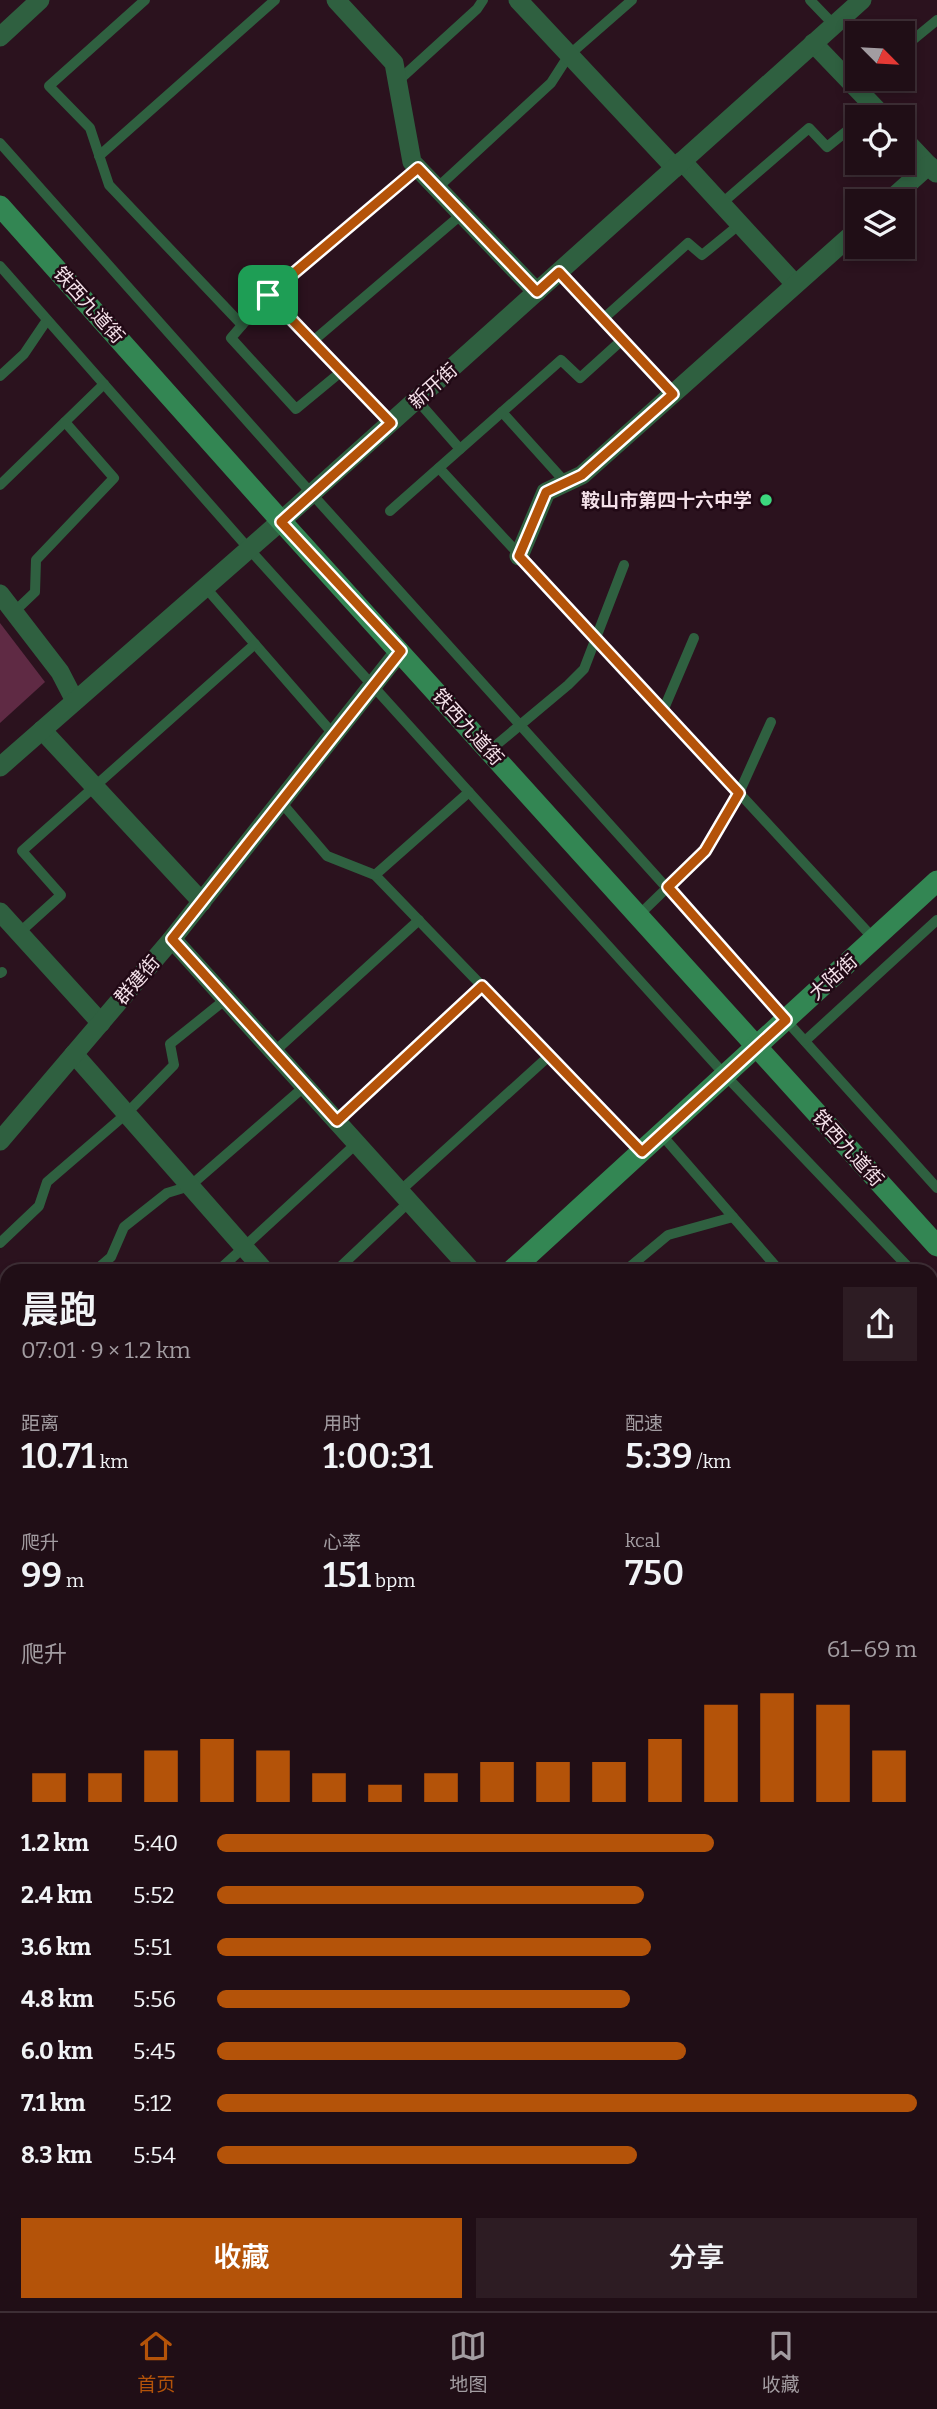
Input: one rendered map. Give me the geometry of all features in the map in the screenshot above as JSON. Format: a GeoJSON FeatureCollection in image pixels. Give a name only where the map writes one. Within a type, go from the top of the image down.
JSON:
{"type":"FeatureCollection","features":[{"type":"Feature","properties":{"kind":"main road","name":"铁西九道街"},"geometry":{"type":"LineString","coordinates":[[0,206],[281,522],[401,651],[937,1246]]}},
{"type":"Feature","properties":{"kind":"main road","name":"大陆街"},"geometry":{"type":"LineString","coordinates":[[519,1264],[874,939],[934,890]]}},
{"type":"Feature","properties":{"kind":"street"},"geometry":{"type":"LineString","coordinates":[[0,37],[40,0]]}},
{"type":"Feature","properties":{"kind":"street"},"geometry":{"type":"LineString","coordinates":[[336,0],[394,63],[412,162],[537,292]]}},
{"type":"Feature","properties":{"kind":"street"},"geometry":{"type":"LineString","coordinates":[[518,0],[678,165],[722,204],[795,284]]}},
{"type":"Feature","properties":{"kind":"street","name":"新开街"},"geometry":{"type":"LineString","coordinates":[[0,766],[281,522],[862,0]]}},
{"type":"Feature","properties":{"kind":"street"},"geometry":{"type":"LineString","coordinates":[[813,43],[845,70]]}},
{"type":"Feature","properties":{"kind":"street"},"geometry":{"type":"LineString","coordinates":[[904,189],[934,166],[915,149]]}},
{"type":"Feature","properties":{"kind":"street"},"geometry":{"type":"LineString","coordinates":[[519,556],[546,492],[582,475],[845,240]]}},
{"type":"Feature","properties":{"kind":"street"},"geometry":{"type":"LineString","coordinates":[[0,594],[60,672],[75,702]]}},
{"type":"Feature","properties":{"kind":"street","name":"群建街"},"geometry":{"type":"LineString","coordinates":[[0,1141],[172,939],[401,651]]}},
{"type":"Feature","properties":{"kind":"street"},"geometry":{"type":"LineString","coordinates":[[43,730],[202,902]]}},
{"type":"Feature","properties":{"kind":"street"},"geometry":{"type":"LineString","coordinates":[[0,912],[101,1023]]}},
{"type":"Feature","properties":{"kind":"street"},"geometry":{"type":"LineString","coordinates":[[172,939],[466,1264]]}},
{"type":"Feature","properties":{"kind":"street"},"geometry":{"type":"LineString","coordinates":[[74,1054],[259,1264]]}},
{"type":"Feature","properties":{"kind":"lane"},"geometry":{"type":"LineString","coordinates":[[145,0],[49,86],[90,128],[109,185],[242,326]]}},
{"type":"Feature","properties":{"kind":"lane"},"geometry":{"type":"LineString","coordinates":[[99,156],[275,0]]}},
{"type":"Feature","properties":{"kind":"lane"},"geometry":{"type":"LineString","coordinates":[[398,81],[477,9],[482,0]]}},
{"type":"Feature","properties":{"kind":"lane"},"geometry":{"type":"LineString","coordinates":[[438,188],[551,83],[569,55],[632,0]]}},
{"type":"Feature","properties":{"kind":"lane"},"geometry":{"type":"LineString","coordinates":[[810,0],[834,25]]}},
{"type":"Feature","properties":{"kind":"lane"},"geometry":{"type":"LineString","coordinates":[[915,38],[937,20]]}},
{"type":"Feature","properties":{"kind":"lane"},"geometry":{"type":"LineString","coordinates":[[722,204],[809,128],[827,147],[845,132]]}},
{"type":"Feature","properties":{"kind":"lane"},"geometry":{"type":"LineString","coordinates":[[0,143],[937,1188]]}},
{"type":"Feature","properties":{"kind":"lane"},"geometry":{"type":"LineString","coordinates":[[342,371],[296,409],[231,338],[268,295],[418,168]]}},
{"type":"Feature","properties":{"kind":"lane"},"geometry":{"type":"LineString","coordinates":[[313,341],[462,214]]}},
{"type":"Feature","properties":{"kind":"lane"},"geometry":{"type":"LineString","coordinates":[[603,319],[688,243],[702,256],[740,224]]}},
{"type":"Feature","properties":{"kind":"lane"},"geometry":{"type":"LineString","coordinates":[[0,267],[249,549],[725,1075],[905,1264]]}},
{"type":"Feature","properties":{"kind":"lane"},"geometry":{"type":"LineString","coordinates":[[559,272],[673,394]]}},
{"type":"Feature","properties":{"kind":"lane"},"geometry":{"type":"LineString","coordinates":[[268,295],[391,423]]}},
{"type":"Feature","properties":{"kind":"lane"},"geometry":{"type":"LineString","coordinates":[[0,376],[24,354],[47,320]]}},
{"type":"Feature","properties":{"kind":"lane"},"geometry":{"type":"LineString","coordinates":[[390,511],[561,360],[580,378],[622,340]]}},
{"type":"Feature","properties":{"kind":"lane"},"geometry":{"type":"LineString","coordinates":[[0,485],[104,384]]}},
{"type":"Feature","properties":{"kind":"lane"},"geometry":{"type":"LineString","coordinates":[[417,400],[460,449]]}},
{"type":"Feature","properties":{"kind":"lane"},"geometry":{"type":"LineString","coordinates":[[502,412],[566,483]]}},
{"type":"Feature","properties":{"kind":"lane"},"geometry":{"type":"LineString","coordinates":[[14,612],[35,592],[36,560],[114,478],[65,422]]}},
{"type":"Feature","properties":{"kind":"lane"},"geometry":{"type":"LineString","coordinates":[[439,468],[874,939]]}},
{"type":"Feature","properties":{"kind":"lane"},"geometry":{"type":"LineString","coordinates":[[489,751],[584,669],[624,565]]}},
{"type":"Feature","properties":{"kind":"lane"},"geometry":{"type":"LineString","coordinates":[[206,587],[334,735]]}},
{"type":"Feature","properties":{"kind":"lane"},"geometry":{"type":"LineString","coordinates":[[663,711],[694,638]]}},
{"type":"Feature","properties":{"kind":"lane"},"geometry":{"type":"LineString","coordinates":[[19,933],[61,895],[22,851],[255,644]]}},
{"type":"Feature","properties":{"kind":"lane"},"geometry":{"type":"LineString","coordinates":[[638,916],[705,851],[739,793],[771,722]]}},
{"type":"Feature","properties":{"kind":"lane"},"geometry":{"type":"LineString","coordinates":[[375,874],[469,792]]}},
{"type":"Feature","properties":{"kind":"lane"},"geometry":{"type":"LineString","coordinates":[[281,802],[327,856],[375,874],[642,1152]]}},
{"type":"Feature","properties":{"kind":"lane"},"geometry":{"type":"LineString","coordinates":[[274,1052],[419,920]]}},
{"type":"Feature","properties":{"kind":"lane"},"geometry":{"type":"LineString","coordinates":[[805,1041],[937,920]]}},
{"type":"Feature","properties":{"kind":"lane"},"geometry":{"type":"LineString","coordinates":[[337,1121],[482,986]]}},
{"type":"Feature","properties":{"kind":"lane"},"geometry":{"type":"LineString","coordinates":[[0,1243],[39,1206],[47,1182],[126,1114],[174,1065],[170,1044],[226,999]]}},
{"type":"Feature","properties":{"kind":"lane"},"geometry":{"type":"LineString","coordinates":[[343,1264],[405,1197],[549,1056]]}},
{"type":"Feature","properties":{"kind":"lane"},"geometry":{"type":"LineString","coordinates":[[103,1264],[111,1257],[124,1227],[167,1193],[190,1186],[305,1086]]}},
{"type":"Feature","properties":{"kind":"lane"},"geometry":{"type":"LineString","coordinates":[[661,1134],[774,1264]]}},
{"type":"Feature","properties":{"kind":"lane"},"geometry":{"type":"LineString","coordinates":[[226,1264],[357,1143]]}},
{"type":"Feature","properties":{"kind":"lane"},"geometry":{"type":"LineString","coordinates":[[633,1264],[668,1235],[733,1217]]}},
{"type":"Feature","properties":{"kind":"shaded area"},"geometry":{"type":"Polygon","coordinates":[[[0,623],[45,682],[0,723],[0,623]]]}},
{"type":"Feature","properties":{"kind":"place","name":"鞍山市第四十六中学"},"geometry":{"type":"Point","coordinates":[766,500]}},
{"type":"Feature","properties":{"kind":"route"},"geometry":{"type":"LineString","coordinates":[[418,168],[537,292],[559,272],[673,394],[582,475],[546,492],[519,556],[739,793],[705,851],[668,887],[786,1020],[642,1152],[482,986],[337,1121],[172,939],[401,651],[281,522],[391,423],[268,295],[418,168]]}}]}
